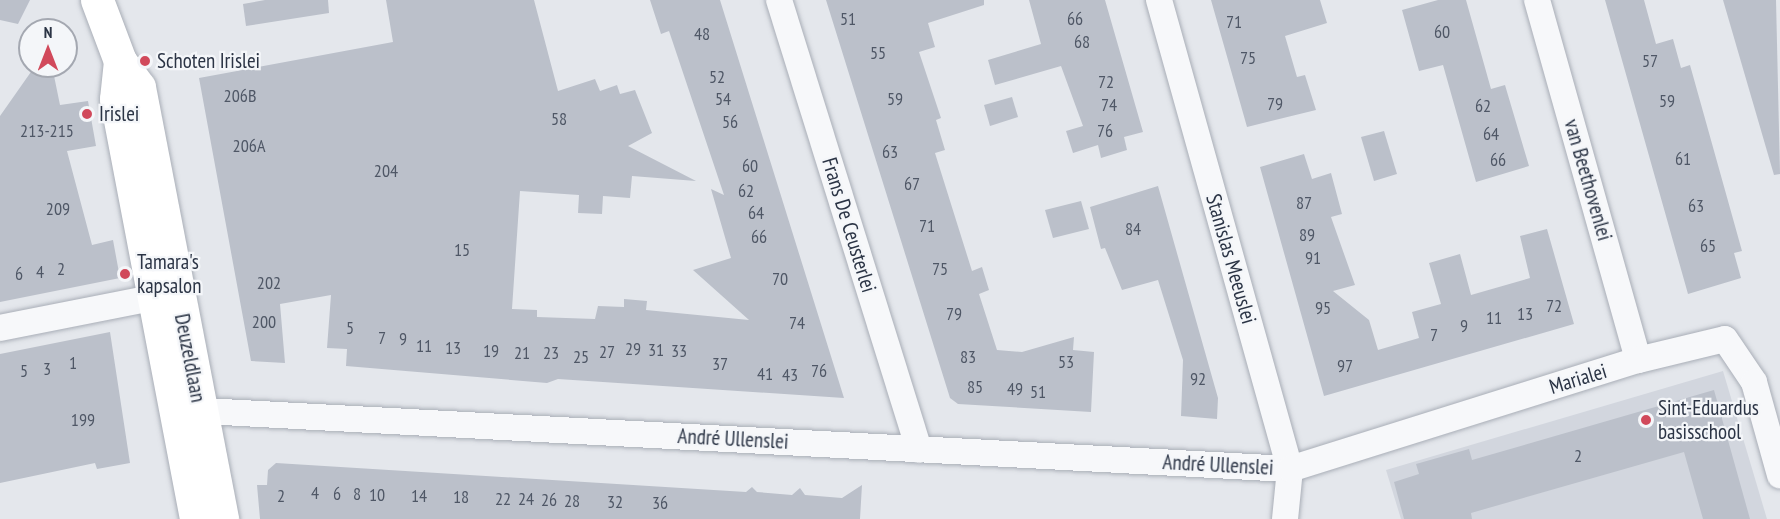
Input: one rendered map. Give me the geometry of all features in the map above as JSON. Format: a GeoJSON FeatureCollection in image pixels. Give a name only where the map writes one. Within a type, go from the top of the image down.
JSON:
{"type":"FeatureCollection","features":[{"type":"Feature","properties":{"kind":"street","name":"Deuzeldlaan"},"geometry":{"type":"LineString","coordinates":[[97,0],[120,61],[139,87],[165,295],[188,410],[222,519]]}},
{"type":"Feature","properties":{"kind":"street","name":"Frans De Ceusterlei"},"geometry":{"type":"LineString","coordinates":[[779,0],[919,450]]}},
{"type":"Feature","properties":{"kind":"street","name":"Stanislas Meeuslei"},"geometry":{"type":"LineString","coordinates":[[1159,0],[1290,469],[1285,519]]}},
{"type":"Feature","properties":{"kind":"street","name":"van Beethovenlei"},"geometry":{"type":"LineString","coordinates":[[1537,0],[1638,360]]}},
{"type":"Feature","properties":{"kind":"street"},"geometry":{"type":"LineString","coordinates":[[0,328],[165,295]]}},
{"type":"Feature","properties":{"kind":"street","name":"Marialei"},"geometry":{"type":"LineString","coordinates":[[1290,469],[1638,360],[1725,339],[1754,381],[1780,475]]}},
{"type":"Feature","properties":{"kind":"street","name":"Deuzeldlaan"},"geometry":{"type":"LineString","coordinates":[[188,410],[196,519]]}},
{"type":"Feature","properties":{"kind":"street","name":"André Ullenslei"},"geometry":{"type":"LineString","coordinates":[[188,410],[1290,469]]}},
{"type":"Feature","properties":{"kind":"shaded area","name":"Sint-Eduardus basisschool"},"geometry":{"type":"Polygon","coordinates":[[[1723,371],[1767,519],[1401,519],[1386,470],[1723,371]]]}},
{"type":"Feature","properties":{"kind":"building"},"geometry":{"type":"Polygon","coordinates":[[[0,0],[30,0],[21,18],[18,18],[18,24],[0,20],[0,0]]]}},
{"type":"Feature","properties":{"kind":"building"},"geometry":{"type":"Polygon","coordinates":[[[265,0],[328,0],[329,13],[246,26],[243,4],[265,0]]]}},
{"type":"Feature","properties":{"kind":"building"},"geometry":{"type":"Polygon","coordinates":[[[386,0],[534,0],[558,91],[595,79],[600,91],[617,85],[620,94],[635,90],[652,133],[628,146],[696,181],[632,176],[630,198],[603,196],[602,214],[578,213],[579,195],[520,191],[512,309],[537,310],[537,317],[595,319],[598,306],[624,307],[624,299],[647,301],[646,310],[749,320],[693,270],[731,258],[711,189],[724,195],[669,31],[661,34],[650,0],[720,0],[844,398],[558,379],[547,383],[346,366],[347,349],[327,348],[331,295],[280,304],[285,363],[251,361],[199,78],[393,42],[386,0]]]}},
{"type":"Feature","properties":{"kind":"building"},"geometry":{"type":"Polygon","coordinates":[[[826,0],[984,0],[984,5],[928,23],[935,47],[919,52],[941,118],[936,120],[945,150],[935,153],[972,271],[982,267],[989,290],[979,294],[997,350],[1022,352],[1074,337],[1073,350],[1094,352],[1091,412],[958,404],[950,398],[826,0]]]}},
{"type":"Feature","properties":{"kind":"building"},"geometry":{"type":"Polygon","coordinates":[[[1029,0],[1105,0],[1143,132],[1124,137],[1127,150],[1101,158],[1098,145],[1073,153],[1066,131],[1083,126],[1061,66],[995,85],[988,60],[1041,44],[1029,0]]]}},
{"type":"Feature","properties":{"kind":"building"},"geometry":{"type":"Polygon","coordinates":[[[1211,0],[1320,0],[1327,23],[1285,36],[1297,77],[1305,75],[1316,110],[1247,127],[1211,0]]]}},
{"type":"Feature","properties":{"kind":"building"},"geometry":{"type":"Polygon","coordinates":[[[1438,0],[1466,0],[1491,89],[1505,85],[1529,166],[1476,182],[1443,65],[1419,71],[1402,10],[1438,0]]]}},
{"type":"Feature","properties":{"kind":"building"},"geometry":{"type":"Polygon","coordinates":[[[1605,0],[1644,0],[1656,44],[1673,39],[1681,68],[1690,65],[1742,251],[1734,253],[1741,278],[1688,294],[1605,0]]]}},
{"type":"Feature","properties":{"kind":"building"},"geometry":{"type":"Polygon","coordinates":[[[1723,0],[1776,0],[1780,174],[1774,175],[1723,0]]]}},
{"type":"Feature","properties":{"kind":"building"},"geometry":{"type":"Polygon","coordinates":[[[27,78],[54,78],[60,105],[88,101],[96,146],[67,151],[92,245],[113,240],[120,278],[0,302],[0,116],[27,78]]]}},
{"type":"Feature","properties":{"kind":"building"},"geometry":{"type":"Polygon","coordinates":[[[1012,97],[1018,117],[990,126],[984,105],[1012,97]]]}},
{"type":"Feature","properties":{"kind":"building"},"geometry":{"type":"Polygon","coordinates":[[[1384,131],[1397,174],[1374,181],[1361,137],[1384,131]]]}},
{"type":"Feature","properties":{"kind":"building"},"geometry":{"type":"Polygon","coordinates":[[[1304,154],[1312,179],[1331,173],[1342,214],[1331,217],[1355,285],[1333,291],[1369,320],[1378,350],[1419,338],[1412,312],[1441,304],[1429,263],[1460,254],[1471,295],[1530,278],[1520,236],[1547,229],[1574,324],[1324,396],[1260,167],[1304,154]]]}},
{"type":"Feature","properties":{"kind":"building"},"geometry":{"type":"Polygon","coordinates":[[[1158,186],[1218,398],[1217,419],[1181,416],[1183,360],[1158,280],[1122,290],[1105,248],[1101,249],[1090,207],[1158,186]]]}},
{"type":"Feature","properties":{"kind":"building"},"geometry":{"type":"Polygon","coordinates":[[[1081,201],[1089,229],[1053,238],[1045,210],[1081,201]]]}},
{"type":"Feature","properties":{"kind":"building"},"geometry":{"type":"Polygon","coordinates":[[[110,332],[130,463],[97,469],[95,463],[0,483],[0,354],[110,332]]]}},
{"type":"Feature","properties":{"kind":"building"},"geometry":{"type":"Polygon","coordinates":[[[1714,390],[1750,519],[1703,519],[1684,452],[1471,513],[1472,519],[1404,519],[1394,482],[1419,474],[1416,464],[1469,449],[1472,460],[1714,390]]]}},
{"type":"Feature","properties":{"kind":"building"},"geometry":{"type":"Polygon","coordinates":[[[276,463],[746,492],[752,487],[757,492],[792,495],[800,488],[805,495],[842,498],[862,485],[860,519],[260,519],[257,485],[267,485],[268,470],[276,463]]]}},
{"type":"Feature","properties":{"kind":"place","name":"Schoten Irislei"},"geometry":{"type":"Point","coordinates":[145,61]}},
{"type":"Feature","properties":{"kind":"place","name":"Irislei"},"geometry":{"type":"Point","coordinates":[87,114]}},
{"type":"Feature","properties":{"kind":"place","name":"Tamara's kapsalon"},"geometry":{"type":"Point","coordinates":[125,274]}},
{"type":"Feature","properties":{"kind":"place","name":"Sint-Eduardus basisschool"},"geometry":{"type":"Point","coordinates":[1646,420]}}]}
